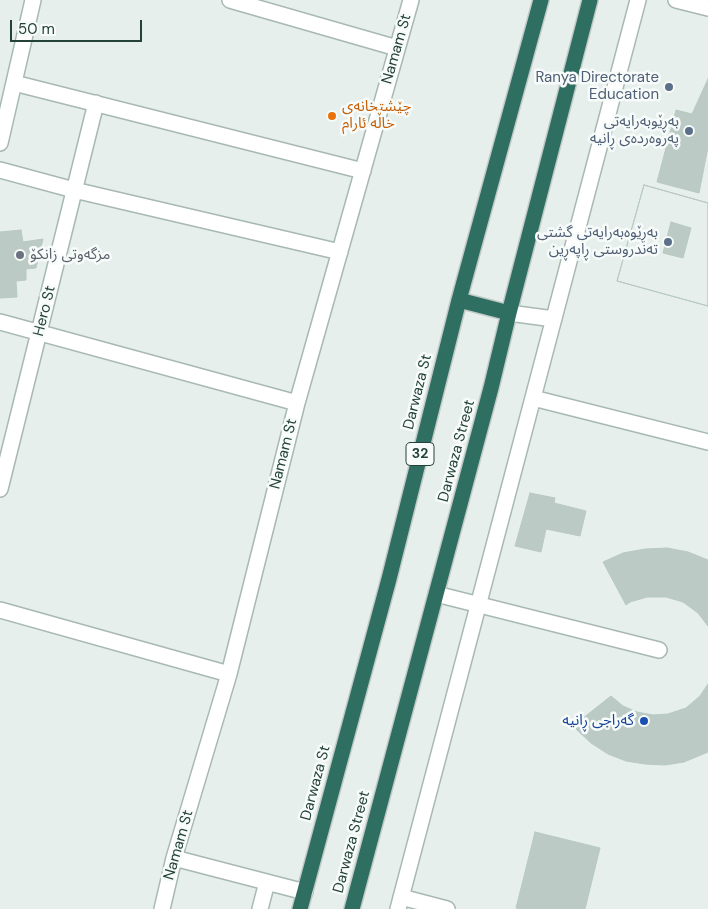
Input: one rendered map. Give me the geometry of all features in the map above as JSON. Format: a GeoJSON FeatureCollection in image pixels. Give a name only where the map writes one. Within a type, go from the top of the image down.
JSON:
{"type":"FeatureCollection","features":[{"type":"Feature","properties":{"kind":"highway","name":"Darwaza St"},"geometry":{"type":"LineString","coordinates":[[300,909],[388,579],[459,300],[542,0]]}},
{"type":"Feature","properties":{"kind":"highway","name":"Darwaza Street"},"geometry":{"type":"LineString","coordinates":[[352,909],[491,388],[508,313],[590,0]]}},
{"type":"Feature","properties":{"kind":"highway"},"geometry":{"type":"LineString","coordinates":[[459,300],[508,313]]}},
{"type":"Feature","properties":{"kind":"street"},"geometry":{"type":"LineString","coordinates":[[0,142],[33,0]]}},
{"type":"Feature","properties":{"kind":"street"},"geometry":{"type":"LineString","coordinates":[[230,0],[398,48]]}},
{"type":"Feature","properties":{"kind":"street","name":"Namam St"},"geometry":{"type":"LineString","coordinates":[[162,909],[174,858],[229,674],[297,403],[411,0]]}},
{"type":"Feature","properties":{"kind":"street"},"geometry":{"type":"LineString","coordinates":[[447,909],[400,903],[638,0]]}},
{"type":"Feature","properties":{"kind":"street"},"geometry":{"type":"LineString","coordinates":[[676,0],[708,8]]}},
{"type":"Feature","properties":{"kind":"street"},"geometry":{"type":"LineString","coordinates":[[14,83],[363,171]]}},
{"type":"Feature","properties":{"kind":"street","name":"Hero St"},"geometry":{"type":"LineString","coordinates":[[0,489],[96,103]]}},
{"type":"Feature","properties":{"kind":"street"},"geometry":{"type":"LineString","coordinates":[[0,170],[74,190],[340,252]]}},
{"type":"Feature","properties":{"kind":"street"},"geometry":{"type":"LineString","coordinates":[[508,313],[554,319]]}},
{"type":"Feature","properties":{"kind":"street"},"geometry":{"type":"LineString","coordinates":[[0,322],[297,403]]}},
{"type":"Feature","properties":{"kind":"street"},"geometry":{"type":"LineString","coordinates":[[533,398],[708,442]]}},
{"type":"Feature","properties":{"kind":"street"},"geometry":{"type":"LineString","coordinates":[[436,594],[659,650]]}},
{"type":"Feature","properties":{"kind":"street"},"geometry":{"type":"LineString","coordinates":[[0,610],[229,674]]}},
{"type":"Feature","properties":{"kind":"street"},"geometry":{"type":"LineString","coordinates":[[174,858],[305,892]]}},
{"type":"Feature","properties":{"kind":"street"},"geometry":{"type":"LineString","coordinates":[[260,909],[267,882]]}},
{"type":"Feature","properties":{"kind":"building","name":"بەڕێوبەرایەتی پەروەردەی ڕانیە"},"geometry":{"type":"Polygon","coordinates":[[[708,79],[708,147],[699,193],[657,182],[676,110],[692,114],[708,79]]]}},
{"type":"Feature","properties":{"kind":"building","name":"بەڕێوەبەرایەتی گشتی تەندروستی ڕاپەڕین"},"geometry":{"type":"Polygon","coordinates":[[[644,185],[708,203],[708,306],[617,281],[644,185]],[[671,222],[663,253],[683,258],[691,228],[671,222]]]}},
{"type":"Feature","properties":{"kind":"building","name":"بەڕێوەبەرایەتی گشتی تەندروستی ڕاپەڕین"},"geometry":{"type":"Polygon","coordinates":[[[644,185],[708,203],[708,306],[617,281],[644,185]]]}},
{"type":"Feature","properties":{"kind":"building","name":"مزگەوتی زانکۆ"},"geometry":{"type":"Polygon","coordinates":[[[21,230],[23,242],[43,239],[36,268],[26,269],[26,280],[16,281],[17,297],[0,298],[0,232],[21,230]]]}},
{"type":"Feature","properties":{"kind":"building"},"geometry":{"type":"Polygon","coordinates":[[[530,493],[555,498],[554,503],[586,511],[580,536],[546,529],[541,552],[515,546],[530,493]]]}},
{"type":"Feature","properties":{"kind":"building"},"geometry":{"type":"Polygon","coordinates":[[[667,548],[688,552],[708,560],[708,626],[698,613],[683,602],[666,597],[647,597],[626,605],[603,562],[623,553],[667,548]]]}},
{"type":"Feature","properties":{"kind":"building","name":"گەراجی ڕانیە"},"geometry":{"type":"Polygon","coordinates":[[[708,684],[708,752],[684,762],[665,765],[626,761],[608,754],[591,743],[573,726],[611,696],[623,706],[637,712],[653,715],[668,714],[686,708],[700,696],[708,684]]]}},
{"type":"Feature","properties":{"kind":"building"},"geometry":{"type":"Polygon","coordinates":[[[535,832],[600,848],[585,909],[516,908],[535,832]]]}},
{"type":"Feature","properties":{"kind":"place","name":"Ranya Directorate Education"},"geometry":{"type":"Point","coordinates":[669,87]}},
{"type":"Feature","properties":{"kind":"place","name":"چێشتخانەی خاڵە ئارام"},"geometry":{"type":"Point","coordinates":[332,116]}},
{"type":"Feature","properties":{"kind":"place","name":"بەڕێوبەرایەتی پەروەردەی ڕانیە"},"geometry":{"type":"Point","coordinates":[689,131]}},
{"type":"Feature","properties":{"kind":"place","name":"بەڕێوەبەرایەتی گشتی تەندروستی ڕاپەڕین"},"geometry":{"type":"Point","coordinates":[668,242]}},
{"type":"Feature","properties":{"kind":"place","name":"مزگەوتی زانکۆ"},"geometry":{"type":"Point","coordinates":[20,255]}},
{"type":"Feature","properties":{"kind":"place","name":"گەراجی ڕانیە"},"geometry":{"type":"Point","coordinates":[644,721]}}]}
